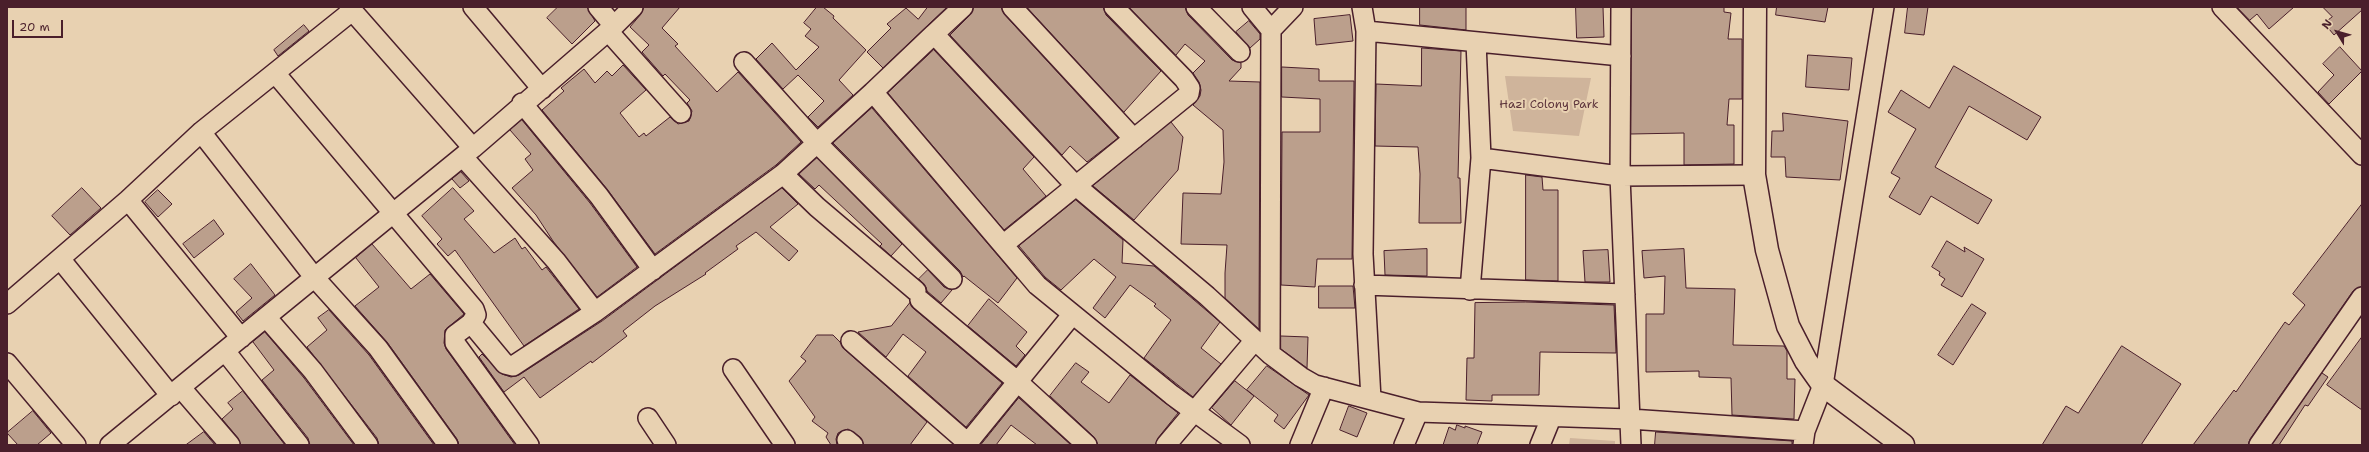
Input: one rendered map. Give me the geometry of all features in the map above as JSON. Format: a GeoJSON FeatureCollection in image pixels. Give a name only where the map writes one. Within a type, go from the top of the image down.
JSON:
{"type":"FeatureCollection","features":[{"type":"Feature","properties":{"kind":"main road"},"geometry":{"type":"LineString","coordinates":[[1755,7],[1754,175],[1767,250],[1788,326],[1806,361],[1823,385],[1904,445]]}},
{"type":"Feature","properties":{"kind":"street"},"geometry":{"type":"LineString","coordinates":[[474,7],[542,89]]}},
{"type":"Feature","properties":{"kind":"street"},"geometry":{"type":"LineString","coordinates":[[598,7],[611,29],[681,113]]}},
{"type":"Feature","properties":{"kind":"street"},"geometry":{"type":"LineString","coordinates":[[110,445],[314,277],[395,214],[468,153],[522,103],[542,89],[611,29],[632,7]]}},
{"type":"Feature","properties":{"kind":"street"},"geometry":{"type":"LineString","coordinates":[[471,323],[506,364],[514,366],[595,312],[783,174],[963,7]]}},
{"type":"Feature","properties":{"kind":"street"},"geometry":{"type":"LineString","coordinates":[[1012,7],[1134,139]]}},
{"type":"Feature","properties":{"kind":"street"},"geometry":{"type":"LineString","coordinates":[[1003,245],[1189,94],[1190,88],[1184,78],[1114,7]]}},
{"type":"Feature","properties":{"kind":"street"},"geometry":{"type":"LineString","coordinates":[[1196,7],[1240,52]]}},
{"type":"Feature","properties":{"kind":"street"},"geometry":{"type":"LineString","coordinates":[[1252,7],[1271,30],[1270,354]]}},
{"type":"Feature","properties":{"kind":"street"},"geometry":{"type":"LineString","coordinates":[[1271,30],[1294,7]]}},
{"type":"Feature","properties":{"kind":"street"},"geometry":{"type":"LineString","coordinates":[[1362,7],[1366,31],[1364,285],[1371,399]]}},
{"type":"Feature","properties":{"kind":"street"},"geometry":{"type":"LineString","coordinates":[[1621,7],[1620,176],[1631,445]]}},
{"type":"Feature","properties":{"kind":"street"},"geometry":{"type":"LineString","coordinates":[[934,34],[1076,185],[1207,296],[1270,354],[1301,377],[1324,387],[1418,412],[1551,418],[1630,419],[1804,438],[1823,385],[1884,7]]}},
{"type":"Feature","properties":{"kind":"street"},"geometry":{"type":"LineString","coordinates":[[2222,7],[2362,155]]}},
{"type":"Feature","properties":{"kind":"street"},"geometry":{"type":"LineString","coordinates":[[7,304],[61,260],[201,132],[276,73],[350,9],[556,261],[595,312]]}},
{"type":"Feature","properties":{"kind":"street"},"geometry":{"type":"LineString","coordinates":[[1366,31],[1621,56]]}},
{"type":"Feature","properties":{"kind":"street"},"geometry":{"type":"LineString","coordinates":[[1470,290],[1481,158],[1476,42]]}},
{"type":"Feature","properties":{"kind":"street"},"geometry":{"type":"LineString","coordinates":[[744,62],[816,142],[952,279]]}},
{"type":"Feature","properties":{"kind":"street"},"geometry":{"type":"LineString","coordinates":[[276,73],[474,309],[476,315],[471,323],[455,335],[455,343],[529,445]]}},
{"type":"Feature","properties":{"kind":"street"},"geometry":{"type":"LineString","coordinates":[[872,92],[1037,285],[1194,412],[1240,445]]}},
{"type":"Feature","properties":{"kind":"street"},"geometry":{"type":"LineString","coordinates":[[522,103],[599,196],[653,270]]}},
{"type":"Feature","properties":{"kind":"street"},"geometry":{"type":"LineString","coordinates":[[201,132],[314,277],[378,348],[448,445]]}},
{"type":"Feature","properties":{"kind":"street"},"geometry":{"type":"LineString","coordinates":[[1481,158],[1620,176],[1754,175]]}},
{"type":"Feature","properties":{"kind":"street"},"geometry":{"type":"LineString","coordinates":[[783,174],[816,207],[1018,382],[1087,445]]}},
{"type":"Feature","properties":{"kind":"street"},"geometry":{"type":"LineString","coordinates":[[128,200],[241,338]]}},
{"type":"Feature","properties":{"kind":"street"},"geometry":{"type":"LineString","coordinates":[[61,260],[176,392],[230,445]]}},
{"type":"Feature","properties":{"kind":"street"},"geometry":{"type":"LineString","coordinates":[[1364,285],[1470,290],[1625,294]]}},
{"type":"Feature","properties":{"kind":"street"},"geometry":{"type":"LineString","coordinates":[[2259,445],[2362,297]]}},
{"type":"Feature","properties":{"kind":"street"},"geometry":{"type":"LineString","coordinates":[[851,341],[968,444],[1072,314]]}},
{"type":"Feature","properties":{"kind":"street"},"geometry":{"type":"LineString","coordinates":[[266,317],[313,371],[368,445]]}},
{"type":"Feature","properties":{"kind":"street"},"geometry":{"type":"LineString","coordinates":[[1166,445],[1255,340]]}},
{"type":"Feature","properties":{"kind":"street"},"geometry":{"type":"LineString","coordinates":[[225,351],[299,445]]}},
{"type":"Feature","properties":{"kind":"street"},"geometry":{"type":"LineString","coordinates":[[7,363],[76,445]]}},
{"type":"Feature","properties":{"kind":"street"},"geometry":{"type":"LineString","coordinates":[[733,369],[785,445]]}},
{"type":"Feature","properties":{"kind":"street"},"geometry":{"type":"LineString","coordinates":[[1300,445],[1324,387]]}},
{"type":"Feature","properties":{"kind":"street"},"geometry":{"type":"LineString","coordinates":[[1404,445],[1418,412]]}},
{"type":"Feature","properties":{"kind":"street"},"geometry":{"type":"LineString","coordinates":[[648,418],[666,445]]}},
{"type":"Feature","properties":{"kind":"street"},"geometry":{"type":"LineString","coordinates":[[1540,445],[1551,418]]}},
{"type":"Feature","properties":{"kind":"green space","name":"Hazi Colony Park"},"geometry":{"type":"Polygon","coordinates":[[[1505,76],[1591,78],[1579,136],[1513,131],[1505,76]]]}},
{"type":"Feature","properties":{"kind":"green space"},"geometry":{"type":"Polygon","coordinates":[[[1570,438],[1615,441],[1615,445],[1569,445],[1570,438]]]}},
{"type":"Feature","properties":{"kind":"building"},"geometry":{"type":"Polygon","coordinates":[[[558,7],[587,7],[595,21],[572,44],[547,18],[558,7]]]}},
{"type":"Feature","properties":{"kind":"building"},"geometry":{"type":"Polygon","coordinates":[[[644,7],[680,7],[662,28],[678,44],[675,46],[717,92],[738,72],[801,142],[776,165],[655,254],[607,189],[542,110],[564,91],[561,88],[584,69],[595,83],[607,71],[612,76],[623,65],[646,90],[620,113],[639,137],[644,133],[646,136],[670,117],[678,124],[689,121],[692,111],[687,103],[690,100],[665,74],[663,76],[642,52],[649,45],[630,27],[641,14],[644,7]]]}},
{"type":"Feature","properties":{"kind":"building"},"geometry":{"type":"Polygon","coordinates":[[[817,7],[823,7],[834,16],[833,18],[866,50],[839,80],[853,95],[818,127],[808,117],[824,101],[798,75],[783,89],[756,59],[772,43],[796,70],[819,47],[805,36],[811,29],[804,23],[817,7]]]}},
{"type":"Feature","properties":{"kind":"building"},"geometry":{"type":"Polygon","coordinates":[[[928,7],[947,7],[883,68],[867,52],[891,28],[887,24],[906,8],[918,19],[928,7]]]}},
{"type":"Feature","properties":{"kind":"building"},"geometry":{"type":"Polygon","coordinates":[[[974,7],[1001,7],[1004,14],[1118,138],[1087,162],[1070,146],[1062,155],[950,35],[970,15],[974,7]]]}},
{"type":"Feature","properties":{"kind":"building"},"geometry":{"type":"Polygon","coordinates":[[[1027,7],[1103,7],[1106,15],[1161,71],[1124,112],[1027,7]]]}},
{"type":"Feature","properties":{"kind":"building"},"geometry":{"type":"Polygon","coordinates":[[[1129,7],[1185,7],[1188,15],[1232,60],[1241,63],[1241,68],[1229,81],[1260,82],[1259,329],[1225,298],[1227,245],[1181,244],[1183,193],[1221,194],[1224,162],[1223,130],[1193,105],[1200,96],[1201,90],[1199,82],[1193,73],[1205,61],[1185,44],[1176,55],[1129,7]]]}},
{"type":"Feature","properties":{"kind":"building"},"geometry":{"type":"Polygon","coordinates":[[[1420,7],[1466,7],[1466,30],[1420,25],[1420,7]]]}},
{"type":"Feature","properties":{"kind":"building"},"geometry":{"type":"Polygon","coordinates":[[[1576,7],[1603,7],[1604,37],[1577,38],[1576,7]]]}},
{"type":"Feature","properties":{"kind":"building"},"geometry":{"type":"Polygon","coordinates":[[[1632,7],[1724,7],[1724,12],[1731,13],[1728,39],[1742,39],[1742,99],[1729,99],[1727,125],[1734,125],[1734,164],[1684,165],[1684,133],[1631,134],[1632,7]]]}},
{"type":"Feature","properties":{"kind":"building"},"geometry":{"type":"Polygon","coordinates":[[[1777,7],[1828,7],[1825,22],[1776,15],[1777,7]]]}},
{"type":"Feature","properties":{"kind":"building"},"geometry":{"type":"Polygon","coordinates":[[[1908,7],[1928,7],[1924,35],[1905,33],[1908,7]]]}},
{"type":"Feature","properties":{"kind":"building"},"geometry":{"type":"Polygon","coordinates":[[[2237,7],[2294,7],[2269,29],[2257,14],[2250,20],[2237,7]]]}},
{"type":"Feature","properties":{"kind":"building"},"geometry":{"type":"Polygon","coordinates":[[[2323,7],[2362,7],[2362,10],[2334,35],[2324,23],[2332,17],[2323,7]]]}},
{"type":"Feature","properties":{"kind":"building"},"geometry":{"type":"Polygon","coordinates":[[[1350,15],[1353,41],[1316,45],[1314,19],[1350,15]]]}},
{"type":"Feature","properties":{"kind":"building"},"geometry":{"type":"Polygon","coordinates":[[[1249,21],[1260,34],[1260,39],[1250,48],[1236,32],[1249,21]]]}},
{"type":"Feature","properties":{"kind":"building"},"geometry":{"type":"Polygon","coordinates":[[[304,25],[309,31],[278,56],[274,50],[304,25]]]}},
{"type":"Feature","properties":{"kind":"building"},"geometry":{"type":"Polygon","coordinates":[[[2340,47],[2362,71],[2329,104],[2318,92],[2334,75],[2323,64],[2340,47]]]}},
{"type":"Feature","properties":{"kind":"building"},"geometry":{"type":"Polygon","coordinates":[[[1422,48],[1461,51],[1458,178],[1460,178],[1461,223],[1419,223],[1420,174],[1418,147],[1375,146],[1376,84],[1421,86],[1422,48]]]}},
{"type":"Feature","properties":{"kind":"building"},"geometry":{"type":"Polygon","coordinates":[[[934,50],[1034,157],[1023,169],[1046,196],[1004,230],[888,93],[934,50]]]}},
{"type":"Feature","properties":{"kind":"building"},"geometry":{"type":"Polygon","coordinates":[[[1808,55],[1852,58],[1849,90],[1806,87],[1808,55]]]}},
{"type":"Feature","properties":{"kind":"building"},"geometry":{"type":"Polygon","coordinates":[[[1954,66],[2041,117],[2027,140],[1969,106],[1935,167],[1992,200],[1978,224],[1931,196],[1920,215],[1889,197],[1900,178],[1891,173],[1916,129],[1888,112],[1901,90],[1929,108],[1954,66]]]}},
{"type":"Feature","properties":{"kind":"building"},"geometry":{"type":"Polygon","coordinates":[[[1282,67],[1319,69],[1319,81],[1354,81],[1352,259],[1317,259],[1315,287],[1281,285],[1282,132],[1320,132],[1320,99],[1282,97],[1282,67]]]}},
{"type":"Feature","properties":{"kind":"building"},"geometry":{"type":"Polygon","coordinates":[[[872,108],[1017,278],[998,303],[964,276],[963,277],[960,271],[833,143],[872,108]]]}},
{"type":"Feature","properties":{"kind":"building"},"geometry":{"type":"Polygon","coordinates":[[[1783,113],[1848,121],[1840,180],[1786,177],[1785,157],[1771,157],[1772,131],[1783,131],[1783,113]]]}},
{"type":"Feature","properties":{"kind":"building"},"geometry":{"type":"Polygon","coordinates":[[[522,120],[590,203],[637,267],[597,297],[553,241],[536,215],[512,188],[533,170],[525,159],[531,154],[510,130],[522,120]]]}},
{"type":"Feature","properties":{"kind":"building"},"geometry":{"type":"Polygon","coordinates":[[[1171,122],[1183,137],[1178,170],[1134,220],[1093,186],[1171,122]]]}},
{"type":"Feature","properties":{"kind":"building"},"geometry":{"type":"Polygon","coordinates":[[[817,158],[902,244],[891,256],[880,246],[882,244],[819,185],[815,189],[799,174],[817,158]]]}},
{"type":"Feature","properties":{"kind":"building"},"geometry":{"type":"Polygon","coordinates":[[[461,172],[469,181],[460,188],[452,179],[461,172]]]}},
{"type":"Feature","properties":{"kind":"building"},"geometry":{"type":"Polygon","coordinates":[[[1526,175],[1542,177],[1543,190],[1558,190],[1558,281],[1526,280],[1526,175]]]}},
{"type":"Feature","properties":{"kind":"building"},"geometry":{"type":"Polygon","coordinates":[[[82,188],[101,208],[70,235],[52,216],[82,188]]]}},
{"type":"Feature","properties":{"kind":"building"},"geometry":{"type":"Polygon","coordinates":[[[453,188],[474,211],[464,219],[494,253],[515,238],[522,249],[525,247],[542,270],[546,267],[579,309],[524,346],[455,250],[448,256],[437,244],[442,239],[422,216],[453,188]]]}},
{"type":"Feature","properties":{"kind":"building"},"geometry":{"type":"Polygon","coordinates":[[[782,188],[798,204],[770,227],[798,251],[789,261],[756,232],[736,246],[738,249],[705,273],[706,274],[655,306],[623,331],[627,336],[592,363],[591,361],[540,398],[524,377],[504,392],[479,357],[482,354],[502,374],[511,377],[519,375],[602,321],[782,188]]]}},
{"type":"Feature","properties":{"kind":"building"},"geometry":{"type":"Polygon","coordinates":[[[158,190],[172,204],[158,217],[145,202],[158,190]]]}},
{"type":"Feature","properties":{"kind":"building"},"geometry":{"type":"Polygon","coordinates":[[[1076,200],[1123,240],[1122,263],[1154,266],[1220,322],[1201,348],[1221,364],[1193,397],[1144,358],[1171,320],[1154,306],[1156,304],[1130,285],[1105,318],[1093,308],[1116,277],[1094,259],[1061,290],[1045,277],[1019,246],[1076,200]]]}},
{"type":"Feature","properties":{"kind":"building"},"geometry":{"type":"Polygon","coordinates":[[[2362,204],[2362,286],[2353,291],[2250,439],[2248,445],[2193,445],[2234,390],[2236,392],[2285,322],[2289,325],[2305,305],[2293,294],[2362,204]]]}},
{"type":"Feature","properties":{"kind":"building"},"geometry":{"type":"Polygon","coordinates":[[[214,220],[224,234],[194,258],[183,244],[214,220]]]}},
{"type":"Feature","properties":{"kind":"building"},"geometry":{"type":"Polygon","coordinates":[[[1947,241],[1965,252],[1964,247],[1984,259],[1962,297],[1941,285],[1945,279],[1939,275],[1940,272],[1932,267],[1947,241]]]}},
{"type":"Feature","properties":{"kind":"building"},"geometry":{"type":"Polygon","coordinates":[[[372,244],[411,289],[430,274],[464,314],[445,330],[444,343],[446,349],[515,445],[459,445],[457,439],[387,342],[355,306],[379,287],[356,258],[372,244]]]}},
{"type":"Feature","properties":{"kind":"building"},"geometry":{"type":"Polygon","coordinates":[[[1427,249],[1427,276],[1385,275],[1384,251],[1427,249]]]}},
{"type":"Feature","properties":{"kind":"building"},"geometry":{"type":"Polygon","coordinates":[[[1684,249],[1686,288],[1735,289],[1733,345],[1784,346],[1787,351],[1787,379],[1795,379],[1794,419],[1732,415],[1731,378],[1699,377],[1699,371],[1646,372],[1646,314],[1664,314],[1665,276],[1644,278],[1642,251],[1684,249]]]}},
{"type":"Feature","properties":{"kind":"building"},"geometry":{"type":"Polygon","coordinates":[[[1608,250],[1610,282],[1585,282],[1583,251],[1608,250]]]}},
{"type":"Feature","properties":{"kind":"building"},"geometry":{"type":"Polygon","coordinates":[[[251,264],[275,295],[243,321],[236,312],[252,298],[234,279],[251,264]]]}},
{"type":"Feature","properties":{"kind":"building"},"geometry":{"type":"Polygon","coordinates":[[[928,270],[944,287],[952,290],[941,303],[927,291],[926,287],[919,279],[928,270]]]}},
{"type":"Feature","properties":{"kind":"building"},"geometry":{"type":"Polygon","coordinates":[[[1319,286],[1353,286],[1355,308],[1319,308],[1319,286]]]}},
{"type":"Feature","properties":{"kind":"building"},"geometry":{"type":"Polygon","coordinates":[[[989,299],[1027,332],[1016,346],[1025,355],[1016,366],[968,326],[989,299]]]}},
{"type":"Feature","properties":{"kind":"building"},"geometry":{"type":"Polygon","coordinates":[[[1526,302],[1614,305],[1616,353],[1540,352],[1539,395],[1492,395],[1492,401],[1466,400],[1467,358],[1474,358],[1475,303],[1526,302]]]}},
{"type":"Feature","properties":{"kind":"building"},"geometry":{"type":"Polygon","coordinates":[[[910,303],[913,308],[1002,383],[966,427],[908,376],[926,352],[903,334],[886,357],[858,332],[891,326],[910,303]]]}},
{"type":"Feature","properties":{"kind":"building"},"geometry":{"type":"Polygon","coordinates":[[[1972,304],[1986,313],[1953,365],[1938,355],[1972,304]]]}},
{"type":"Feature","properties":{"kind":"building"},"geometry":{"type":"Polygon","coordinates":[[[329,310],[369,355],[434,445],[379,445],[377,438],[307,347],[327,330],[318,318],[329,310]]]}},
{"type":"Feature","properties":{"kind":"building"},"geometry":{"type":"Polygon","coordinates":[[[265,332],[304,378],[354,445],[310,445],[308,438],[262,380],[274,370],[253,342],[265,332]]]}},
{"type":"Feature","properties":{"kind":"building"},"geometry":{"type":"Polygon","coordinates":[[[817,335],[833,335],[844,349],[927,422],[910,445],[864,445],[860,437],[848,429],[838,433],[836,439],[837,445],[831,445],[826,437],[828,433],[812,421],[815,417],[789,381],[806,361],[801,357],[817,335]]]}},
{"type":"Feature","properties":{"kind":"building"},"geometry":{"type":"Polygon","coordinates":[[[1281,336],[1308,337],[1307,368],[1281,349],[1281,336]]]}},
{"type":"Feature","properties":{"kind":"building"},"geometry":{"type":"Polygon","coordinates":[[[2362,337],[2362,410],[2327,385],[2362,337]]]}},
{"type":"Feature","properties":{"kind":"building"},"geometry":{"type":"Polygon","coordinates":[[[2122,346],[2181,384],[2141,445],[2042,445],[2066,406],[2078,413],[2122,346]]]}},
{"type":"Feature","properties":{"kind":"building"},"geometry":{"type":"Polygon","coordinates":[[[1076,363],[1089,372],[1081,382],[1109,403],[1130,375],[1178,413],[1158,438],[1155,445],[1098,445],[1094,437],[1050,396],[1076,363]]]}},
{"type":"Feature","properties":{"kind":"building"},"geometry":{"type":"Polygon","coordinates":[[[1267,366],[1309,395],[1284,429],[1274,421],[1278,415],[1247,390],[1267,366]]]}},
{"type":"Feature","properties":{"kind":"building"},"geometry":{"type":"Polygon","coordinates":[[[2322,373],[2328,377],[2308,406],[2305,405],[2279,445],[2272,445],[2322,373]]]}},
{"type":"Feature","properties":{"kind":"building"},"geometry":{"type":"Polygon","coordinates":[[[1235,381],[1254,396],[1231,425],[1212,408],[1235,381]]]}},
{"type":"Feature","properties":{"kind":"building"},"geometry":{"type":"Polygon","coordinates":[[[243,391],[285,445],[241,445],[238,438],[222,419],[233,409],[228,403],[243,391]]]}},
{"type":"Feature","properties":{"kind":"building"},"geometry":{"type":"Polygon","coordinates":[[[1019,398],[1071,445],[1037,445],[1011,425],[996,445],[981,445],[1019,398]]]}},
{"type":"Feature","properties":{"kind":"building"},"geometry":{"type":"Polygon","coordinates":[[[1349,406],[1367,413],[1357,437],[1340,430],[1349,406]]]}},
{"type":"Feature","properties":{"kind":"building"},"geometry":{"type":"Polygon","coordinates":[[[33,411],[51,433],[37,445],[18,445],[7,433],[33,411]]]}},
{"type":"Feature","properties":{"kind":"building"},"geometry":{"type":"Polygon","coordinates":[[[1457,425],[1482,432],[1477,445],[1443,445],[1449,427],[1455,430],[1457,425]]]}},
{"type":"Feature","properties":{"kind":"building"},"geometry":{"type":"Polygon","coordinates":[[[204,432],[215,445],[186,445],[204,432]]]}},
{"type":"Feature","properties":{"kind":"building"},"geometry":{"type":"Polygon","coordinates":[[[1656,432],[1792,441],[1792,445],[1655,445],[1656,432]]]}}]}
